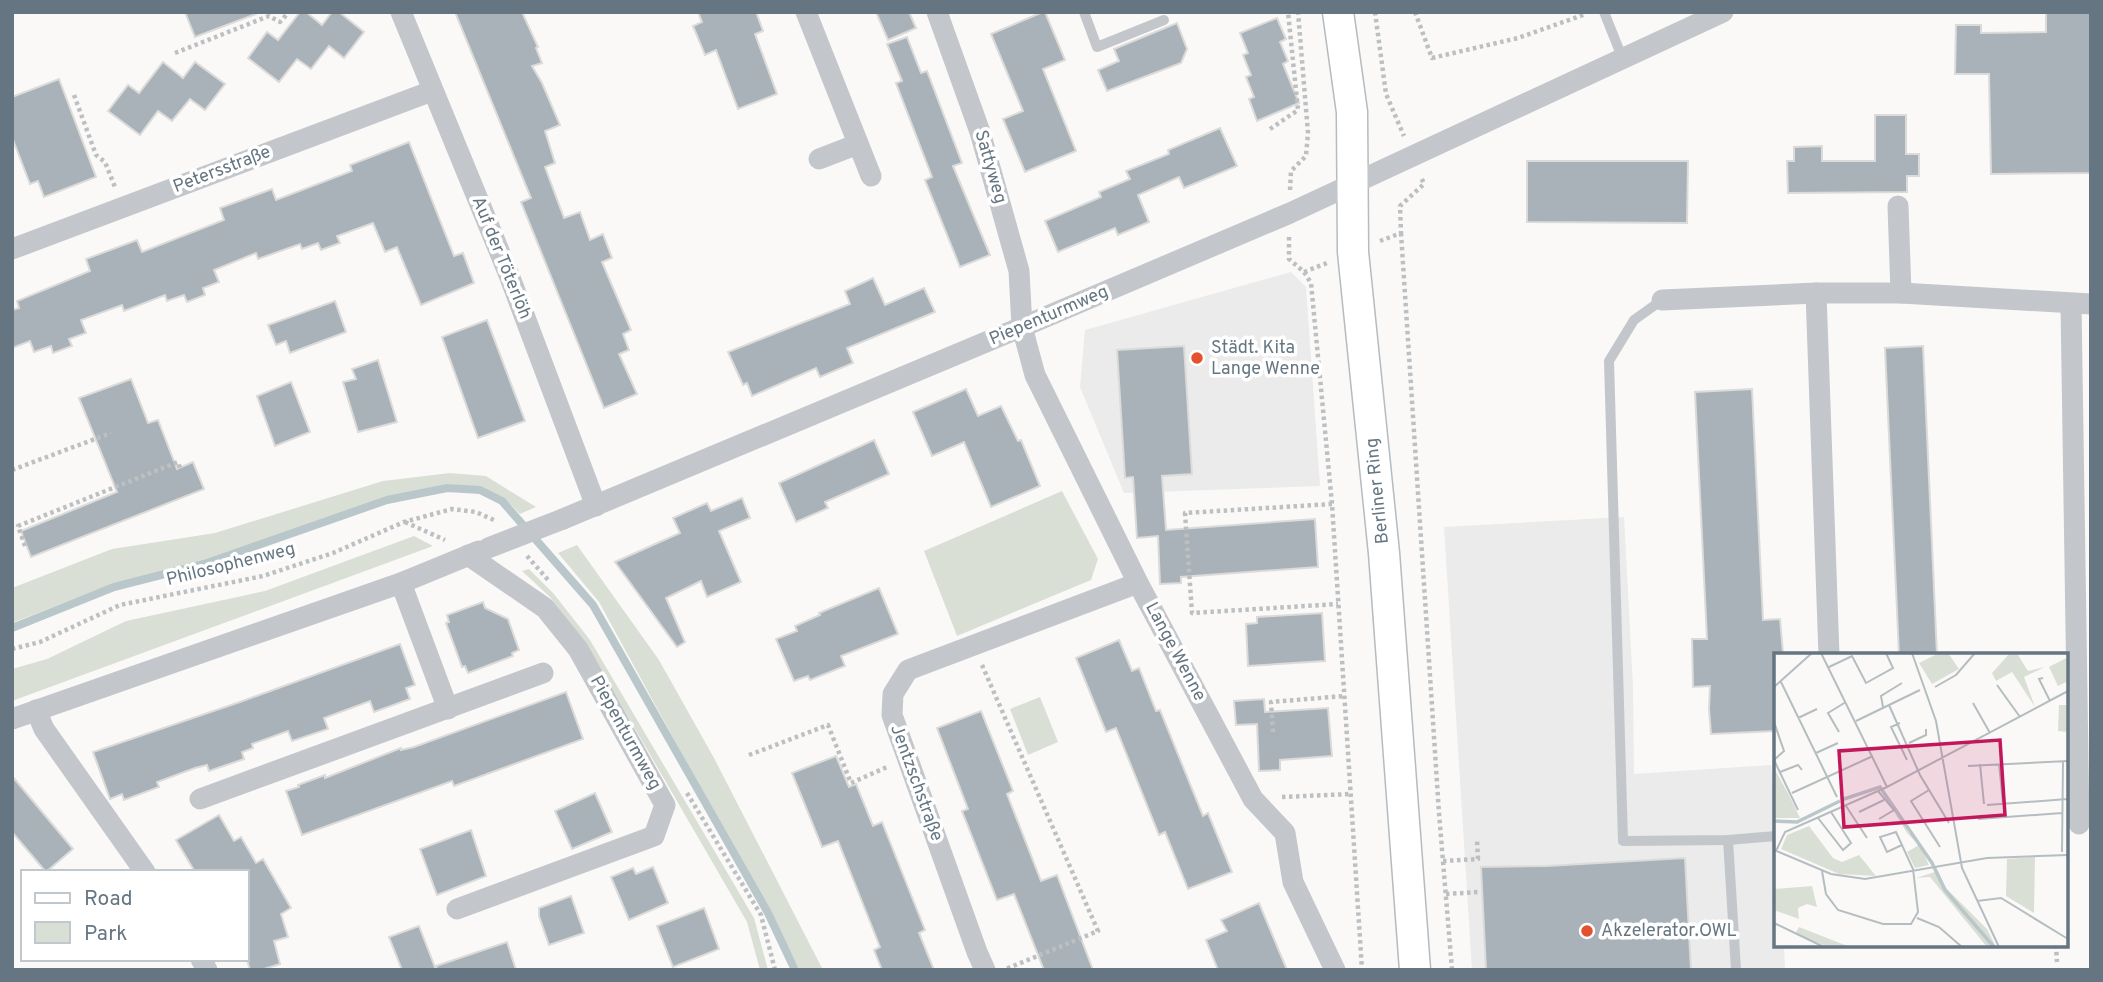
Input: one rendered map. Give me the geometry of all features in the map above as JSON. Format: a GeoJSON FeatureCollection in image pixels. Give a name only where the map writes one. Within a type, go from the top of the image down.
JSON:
{"type":"FeatureCollection","features":[{"type":"Feature","properties":{"kind":"main road","name":"Berliner Ring"},"geometry":{"type":"LineString","coordinates":[[1338,12],[1352,112],[1353,252],[1384,553],[1415,970]]}},
{"type":"Feature","properties":{"kind":"street","name":"Auf der Töterlöh"},"geometry":{"type":"LineString","coordinates":[[401,12],[512,281],[596,506]]}},
{"type":"Feature","properties":{"kind":"street"},"geometry":{"type":"LineString","coordinates":[[806,12],[870,176]]}},
{"type":"Feature","properties":{"kind":"street","name":"Sattyweg"},"geometry":{"type":"LineString","coordinates":[[937,12],[980,132],[1019,271],[1023,327]]}},
{"type":"Feature","properties":{"kind":"street","name":"Piepenturmweg"},"geometry":{"type":"LineString","coordinates":[[12,719],[401,583],[596,506],[1290,213],[1723,12]]}},
{"type":"Feature","properties":{"kind":"street","name":"Petersstraße"},"geometry":{"type":"LineString","coordinates":[[12,248],[432,91]]}},
{"type":"Feature","properties":{"kind":"street"},"geometry":{"type":"LineString","coordinates":[[819,159],[858,144]]}},
{"type":"Feature","properties":{"kind":"street"},"geometry":{"type":"LineString","coordinates":[[1898,206],[1901,293]]}},
{"type":"Feature","properties":{"kind":"street"},"geometry":{"type":"LineString","coordinates":[[1816,293],[1829,653]]}},
{"type":"Feature","properties":{"kind":"street"},"geometry":{"type":"LineString","coordinates":[[1662,300],[1816,293],[1901,293],[2081,304],[2079,824]]}},
{"type":"Feature","properties":{"kind":"street","name":"Lange Wenne"},"geometry":{"type":"LineString","coordinates":[[1023,327],[1035,375],[1138,583],[1253,799],[1285,833],[1293,882],[1335,970]]}},
{"type":"Feature","properties":{"kind":"street","name":"Piepenturmweg"},"geometry":{"type":"LineString","coordinates":[[457,909],[654,836],[665,805],[578,649],[545,608],[472,554]]}},
{"type":"Feature","properties":{"kind":"street"},"geometry":{"type":"LineString","coordinates":[[401,583],[448,709]]}},
{"type":"Feature","properties":{"kind":"street","name":"Jentzschstraße"},"geometry":{"type":"LineString","coordinates":[[985,970],[892,715],[893,694],[908,670],[1138,583]]}},
{"type":"Feature","properties":{"kind":"street"},"geometry":{"type":"LineString","coordinates":[[200,799],[543,673]]}},
{"type":"Feature","properties":{"kind":"street"},"geometry":{"type":"LineString","coordinates":[[36,710],[44,729],[144,870]]}},
{"type":"Feature","properties":{"kind":"lane"},"geometry":{"type":"LineString","coordinates":[[1084,12],[1097,47],[1164,20]]}},
{"type":"Feature","properties":{"kind":"lane"},"geometry":{"type":"LineString","coordinates":[[1604,12],[1622,57]]}},
{"type":"Feature","properties":{"kind":"lane"},"geometry":{"type":"LineString","coordinates":[[1662,300],[1634,320],[1609,361],[1623,841],[1728,840],[1774,836]]}},
{"type":"Feature","properties":{"kind":"lane"},"geometry":{"type":"LineString","coordinates":[[1728,840],[1736,970]]}},
{"type":"Feature","properties":{"kind":"path"},"geometry":{"type":"LineString","coordinates":[[175,53],[269,16],[280,22],[289,12]]}},
{"type":"Feature","properties":{"kind":"path"},"geometry":{"type":"LineString","coordinates":[[1270,129],[1298,110],[1289,12]]}},
{"type":"Feature","properties":{"kind":"path"},"geometry":{"type":"LineString","coordinates":[[1298,12],[1308,133],[1306,156],[1291,171],[1289,259],[1304,272],[1311,283],[1332,504],[1362,970]]}},
{"type":"Feature","properties":{"kind":"path"},"geometry":{"type":"LineString","coordinates":[[1415,12],[1432,58],[1518,38],[1590,12]]}},
{"type":"Feature","properties":{"kind":"path"},"geometry":{"type":"LineString","coordinates":[[74,95],[96,155],[105,162],[123,207]]}},
{"type":"Feature","properties":{"kind":"path"},"geometry":{"type":"LineString","coordinates":[[1401,233],[1452,970]]}},
{"type":"Feature","properties":{"kind":"path"},"geometry":{"type":"LineString","coordinates":[[12,470],[111,433]]}},
{"type":"Feature","properties":{"kind":"path"},"geometry":{"type":"LineString","coordinates":[[25,546],[18,526],[178,463],[180,468]]}},
{"type":"Feature","properties":{"kind":"path"},"geometry":{"type":"LineString","coordinates":[[1332,504],[1185,513],[1186,534],[1192,613],[1338,604]]}},
{"type":"Feature","properties":{"kind":"path","name":"Philosophenweg"},"geometry":{"type":"LineString","coordinates":[[12,649],[40,642],[120,605],[263,576],[333,553],[404,522],[452,509],[476,512],[497,521]]}},
{"type":"Feature","properties":{"kind":"path"},"geometry":{"type":"LineString","coordinates":[[404,522],[472,554]]}},
{"type":"Feature","properties":{"kind":"path"},"geometry":{"type":"LineString","coordinates":[[974,645],[1098,931],[1005,970]]}},
{"type":"Feature","properties":{"kind":"path"},"geometry":{"type":"LineString","coordinates":[[1273,732],[1271,702],[1344,696]]}},
{"type":"Feature","properties":{"kind":"path"},"geometry":{"type":"LineString","coordinates":[[749,755],[828,725],[851,783],[907,758]]}},
{"type":"Feature","properties":{"kind":"path"},"geometry":{"type":"LineString","coordinates":[[1253,799],[1350,794]]}},
{"type":"Feature","properties":{"kind":"path"},"geometry":{"type":"LineString","coordinates":[[1443,861],[1478,859],[1477,840]]}},
{"type":"Feature","properties":{"kind":"path"},"geometry":{"type":"LineString","coordinates":[[1446,894],[1479,892]]}},
{"type":"Feature","properties":{"kind":"path"},"geometry":{"type":"LineString","coordinates":[[2056,947],[2057,962]]}},
{"type":"Feature","properties":{"kind":"shaded area","name":"Städt. Kita Lange Wenne"},"geometry":{"type":"Polygon","coordinates":[[[1291,272],[1306,287],[1320,486],[1124,493],[1080,387],[1085,330],[1291,272]]]}},
{"type":"Feature","properties":{"kind":"shaded area"},"geometry":{"type":"Polygon","coordinates":[[[1624,517],[1633,686],[1634,774],[1771,765],[1774,803],[1774,947],[1784,947],[1785,970],[1472,970],[1444,527],[1624,517]]]}},
{"type":"Feature","properties":{"kind":"green space"},"geometry":{"type":"Polygon","coordinates":[[[450,473],[486,476],[536,507],[520,514],[505,499],[482,488],[448,484],[386,497],[205,560],[112,584],[12,623],[12,588],[112,549],[215,533],[383,481],[450,473]]]}},
{"type":"Feature","properties":{"kind":"green space"},"geometry":{"type":"Polygon","coordinates":[[[1062,491],[1098,559],[1091,580],[957,636],[924,551],[1062,491]]]}},
{"type":"Feature","properties":{"kind":"green space"},"geometry":{"type":"Polygon","coordinates":[[[414,536],[433,546],[12,701],[12,669],[47,659],[126,621],[265,591],[414,536]]]}},
{"type":"Feature","properties":{"kind":"green space"},"geometry":{"type":"Polygon","coordinates":[[[577,545],[659,660],[714,758],[823,970],[800,970],[599,602],[558,553],[577,545]]]}},
{"type":"Feature","properties":{"kind":"green space"},"geometry":{"type":"Polygon","coordinates":[[[529,569],[554,594],[590,640],[754,918],[768,970],[760,970],[747,922],[586,644],[550,597],[522,571],[529,569]]]}},
{"type":"Feature","properties":{"kind":"green space"},"geometry":{"type":"Polygon","coordinates":[[[1040,697],[1058,742],[1028,755],[1010,709],[1040,697]]]}},
{"type":"Feature","properties":{"kind":"building"},"geometry":{"type":"Polygon","coordinates":[[[185,12],[256,12],[256,14],[195,37],[185,12]]]}},
{"type":"Feature","properties":{"kind":"building"},"geometry":{"type":"Polygon","coordinates":[[[300,12],[306,12],[322,25],[332,12],[339,12],[364,32],[344,58],[329,46],[311,69],[297,59],[279,82],[248,58],[267,32],[278,40],[300,12]]]}},
{"type":"Feature","properties":{"kind":"building"},"geometry":{"type":"Polygon","coordinates":[[[455,12],[522,12],[538,47],[536,48],[542,63],[532,66],[560,125],[545,131],[555,163],[545,167],[564,218],[580,212],[590,240],[603,234],[612,258],[602,262],[631,330],[623,334],[629,350],[619,354],[637,394],[604,408],[521,202],[531,198],[455,12]]]}},
{"type":"Feature","properties":{"kind":"building"},"geometry":{"type":"Polygon","coordinates":[[[698,12],[756,12],[763,31],[755,34],[777,94],[738,109],[716,50],[705,55],[693,26],[702,22],[698,12]]]}},
{"type":"Feature","properties":{"kind":"building"},"geometry":{"type":"Polygon","coordinates":[[[876,12],[909,12],[916,28],[888,40],[876,12]]]}},
{"type":"Feature","properties":{"kind":"building"},"geometry":{"type":"Polygon","coordinates":[[[1043,12],[1065,60],[1043,69],[1076,151],[1025,172],[1003,119],[1023,111],[991,34],[1043,12]]]}},
{"type":"Feature","properties":{"kind":"building"},"geometry":{"type":"Polygon","coordinates":[[[2046,12],[2091,12],[2091,173],[1991,174],[1989,74],[1955,74],[1956,25],[1981,25],[1981,33],[2046,32],[2046,12]]]}},
{"type":"Feature","properties":{"kind":"building"},"geometry":{"type":"Polygon","coordinates":[[[1277,18],[1286,39],[1280,42],[1288,61],[1283,64],[1299,103],[1257,121],[1249,99],[1254,97],[1246,77],[1251,75],[1243,55],[1248,53],[1240,33],[1277,18]]]}},
{"type":"Feature","properties":{"kind":"building"},"geometry":{"type":"Polygon","coordinates":[[[1177,23],[1187,49],[1181,63],[1107,91],[1098,70],[1119,61],[1114,49],[1177,23]]]}},
{"type":"Feature","properties":{"kind":"building"},"geometry":{"type":"Polygon","coordinates":[[[907,37],[921,73],[927,71],[962,163],[953,166],[990,255],[960,267],[925,180],[932,177],[896,83],[902,81],[887,44],[907,37]]]}},
{"type":"Feature","properties":{"kind":"building"},"geometry":{"type":"Polygon","coordinates":[[[163,62],[183,78],[195,62],[225,84],[205,110],[190,99],[172,121],[158,111],[140,135],[108,111],[128,85],[139,93],[163,62]]]}},
{"type":"Feature","properties":{"kind":"building"},"geometry":{"type":"Polygon","coordinates":[[[59,79],[96,177],[44,197],[38,181],[30,184],[12,137],[12,97],[59,79]]]}},
{"type":"Feature","properties":{"kind":"building"},"geometry":{"type":"Polygon","coordinates":[[[1875,115],[1906,115],[1906,154],[1919,154],[1919,176],[1907,176],[1907,192],[1788,193],[1787,161],[1794,161],[1794,147],[1822,146],[1822,161],[1875,161],[1875,115]]]}},
{"type":"Feature","properties":{"kind":"building"},"geometry":{"type":"Polygon","coordinates":[[[1220,128],[1237,166],[1184,188],[1179,177],[1138,195],[1149,222],[1118,235],[1115,228],[1058,252],[1045,221],[1101,197],[1099,192],[1130,179],[1126,171],[1169,154],[1168,150],[1220,128]]]}},
{"type":"Feature","properties":{"kind":"building"},"geometry":{"type":"Polygon","coordinates":[[[409,142],[454,256],[463,253],[474,283],[421,305],[397,247],[385,252],[373,223],[337,236],[340,243],[321,250],[318,243],[302,249],[300,244],[258,259],[256,253],[214,270],[219,282],[203,288],[205,295],[187,302],[184,295],[167,301],[165,295],[124,311],[122,305],[81,320],[86,333],[69,339],[72,346],[53,353],[51,346],[34,352],[30,341],[12,348],[12,310],[19,308],[17,301],[90,271],[86,259],[137,240],[142,252],[224,220],[220,208],[272,189],[276,200],[352,171],[350,165],[409,142]]]}},
{"type":"Feature","properties":{"kind":"building"},"geometry":{"type":"Polygon","coordinates":[[[1527,161],[1688,161],[1687,223],[1527,222],[1527,161]]]}},
{"type":"Feature","properties":{"kind":"building"},"geometry":{"type":"Polygon","coordinates":[[[873,278],[885,305],[924,288],[935,312],[847,348],[853,363],[820,377],[816,368],[752,396],[747,383],[743,385],[728,352],[850,304],[845,291],[873,278]]]}},
{"type":"Feature","properties":{"kind":"building"},"geometry":{"type":"Polygon","coordinates":[[[335,301],[346,332],[290,353],[286,341],[276,345],[268,325],[335,301]]]}},
{"type":"Feature","properties":{"kind":"building"},"geometry":{"type":"Polygon","coordinates":[[[487,320],[525,421],[478,438],[442,337],[487,320]]]}},
{"type":"Feature","properties":{"kind":"building"},"geometry":{"type":"Polygon","coordinates":[[[1184,346],[1192,474],[1162,476],[1166,530],[1315,519],[1318,567],[1181,577],[1181,583],[1160,584],[1158,536],[1137,538],[1133,477],[1125,478],[1117,350],[1184,346]]]}},
{"type":"Feature","properties":{"kind":"building"},"geometry":{"type":"Polygon","coordinates":[[[1923,346],[1937,653],[1899,653],[1885,348],[1923,346]]]}},
{"type":"Feature","properties":{"kind":"building"},"geometry":{"type":"Polygon","coordinates":[[[378,360],[397,422],[358,432],[343,382],[356,379],[352,369],[378,360]]]}},
{"type":"Feature","properties":{"kind":"building"},"geometry":{"type":"Polygon","coordinates":[[[131,379],[148,423],[158,420],[177,469],[193,462],[204,489],[31,557],[21,531],[117,492],[79,398],[131,379]]]}},
{"type":"Feature","properties":{"kind":"building"},"geometry":{"type":"Polygon","coordinates":[[[291,382],[310,432],[275,446],[257,396],[291,382]]]}},
{"type":"Feature","properties":{"kind":"building"},"geometry":{"type":"Polygon","coordinates":[[[966,389],[978,416],[1001,406],[1018,441],[1021,440],[1040,486],[991,507],[964,442],[932,456],[913,412],[966,389]]]}},
{"type":"Feature","properties":{"kind":"building"},"geometry":{"type":"Polygon","coordinates":[[[1752,389],[1763,620],[1780,619],[1783,653],[1774,653],[1774,731],[1711,734],[1710,686],[1693,687],[1692,639],[1707,639],[1695,392],[1752,389]]]}},
{"type":"Feature","properties":{"kind":"building"},"geometry":{"type":"Polygon","coordinates":[[[874,440],[889,474],[825,502],[828,508],[796,522],[779,483],[874,440]]]}},
{"type":"Feature","properties":{"kind":"building"},"geometry":{"type":"Polygon","coordinates":[[[742,498],[750,518],[719,531],[741,582],[707,597],[701,581],[666,598],[685,642],[677,647],[615,562],[680,533],[673,518],[707,503],[711,511],[742,498]]]}},
{"type":"Feature","properties":{"kind":"building"},"geometry":{"type":"Polygon","coordinates":[[[879,588],[898,634],[841,656],[845,666],[810,680],[808,676],[794,681],[776,639],[797,631],[795,626],[820,615],[819,613],[879,588]]]}},
{"type":"Feature","properties":{"kind":"building"},"geometry":{"type":"Polygon","coordinates":[[[483,602],[485,608],[508,619],[519,650],[512,653],[513,656],[468,673],[465,666],[462,667],[446,623],[449,622],[447,615],[483,602]]]}},
{"type":"Feature","properties":{"kind":"building"},"geometry":{"type":"Polygon","coordinates":[[[1322,613],[1325,661],[1248,666],[1246,624],[1257,623],[1257,617],[1322,613]]]}},
{"type":"Feature","properties":{"kind":"building"},"geometry":{"type":"Polygon","coordinates":[[[1119,640],[1132,671],[1139,668],[1156,711],[1160,710],[1203,816],[1208,813],[1232,872],[1188,889],[1165,832],[1159,835],[1116,728],[1106,732],[1076,658],[1119,640]]]}},
{"type":"Feature","properties":{"kind":"building"},"geometry":{"type":"Polygon","coordinates":[[[400,644],[415,685],[406,688],[410,699],[374,712],[370,701],[324,718],[328,729],[292,741],[288,731],[252,744],[253,748],[242,752],[244,759],[209,771],[207,765],[195,768],[157,782],[159,787],[124,800],[122,794],[110,799],[93,752],[400,644]]]}},
{"type":"Feature","properties":{"kind":"building"},"geometry":{"type":"Polygon","coordinates":[[[566,692],[583,739],[454,786],[452,781],[302,835],[286,791],[401,748],[414,747],[566,692]]]}},
{"type":"Feature","properties":{"kind":"building"},"geometry":{"type":"Polygon","coordinates":[[[1264,699],[1265,712],[1328,708],[1332,756],[1280,760],[1280,770],[1259,771],[1257,724],[1236,725],[1234,701],[1264,699]]]}},
{"type":"Feature","properties":{"kind":"building"},"geometry":{"type":"Polygon","coordinates":[[[981,711],[1013,791],[1007,794],[1041,881],[1057,875],[1093,970],[1044,970],[1014,894],[997,900],[962,811],[968,809],[937,728],[981,711]]]}},
{"type":"Feature","properties":{"kind":"building"},"geometry":{"type":"Polygon","coordinates":[[[836,756],[849,787],[856,784],[873,826],[882,822],[925,930],[919,933],[934,970],[882,970],[874,950],[880,947],[838,841],[822,847],[792,773],[836,756]]]}},
{"type":"Feature","properties":{"kind":"building"},"geometry":{"type":"Polygon","coordinates":[[[12,776],[73,849],[48,870],[44,870],[12,832],[12,776]]]}},
{"type":"Feature","properties":{"kind":"building"},"geometry":{"type":"Polygon","coordinates":[[[595,793],[612,832],[572,849],[555,811],[595,793]]]}},
{"type":"Feature","properties":{"kind":"building"},"geometry":{"type":"Polygon","coordinates":[[[219,815],[234,841],[241,837],[256,863],[263,859],[291,908],[281,914],[288,937],[274,941],[280,964],[261,970],[250,970],[247,961],[248,870],[194,870],[176,840],[219,815]]]}},
{"type":"Feature","properties":{"kind":"building"},"geometry":{"type":"Polygon","coordinates":[[[471,830],[486,876],[437,895],[420,849],[471,830]]]}},
{"type":"Feature","properties":{"kind":"building","name":"Akzelerator.OWL"},"geometry":{"type":"Polygon","coordinates":[[[1685,858],[1691,970],[1486,970],[1481,867],[1685,858]]]}},
{"type":"Feature","properties":{"kind":"building"},"geometry":{"type":"Polygon","coordinates":[[[653,867],[668,903],[629,920],[611,877],[633,868],[636,874],[653,867]]]}},
{"type":"Feature","properties":{"kind":"building"},"geometry":{"type":"Polygon","coordinates":[[[571,896],[584,933],[549,945],[539,908],[571,896]]]}},
{"type":"Feature","properties":{"kind":"building"},"geometry":{"type":"Polygon","coordinates":[[[1259,903],[1287,970],[1218,970],[1206,940],[1227,931],[1221,920],[1259,903]]]}},
{"type":"Feature","properties":{"kind":"building"},"geometry":{"type":"Polygon","coordinates":[[[704,908],[719,949],[673,967],[657,926],[704,908]]]}},
{"type":"Feature","properties":{"kind":"building"},"geometry":{"type":"Polygon","coordinates":[[[419,926],[436,970],[402,970],[389,937],[419,926]]]}},
{"type":"Feature","properties":{"kind":"building"},"geometry":{"type":"Polygon","coordinates":[[[507,942],[516,970],[437,970],[436,966],[507,942]]]}},
{"type":"Feature","properties":{"kind":"waterway"},"geometry":{"type":"LineString","coordinates":[[12,628],[114,587],[204,564],[387,500],[447,488],[480,490],[502,501],[593,605],[768,913],[795,970]]}},
{"type":"Feature","properties":{"kind":"place","name":"Städt. Kita Lange Wenne"},"geometry":{"type":"Point","coordinates":[1197,358]}},
{"type":"Feature","properties":{"kind":"place","name":"Akzelerator.OWL"},"geometry":{"type":"Point","coordinates":[1587,931]}}]}
